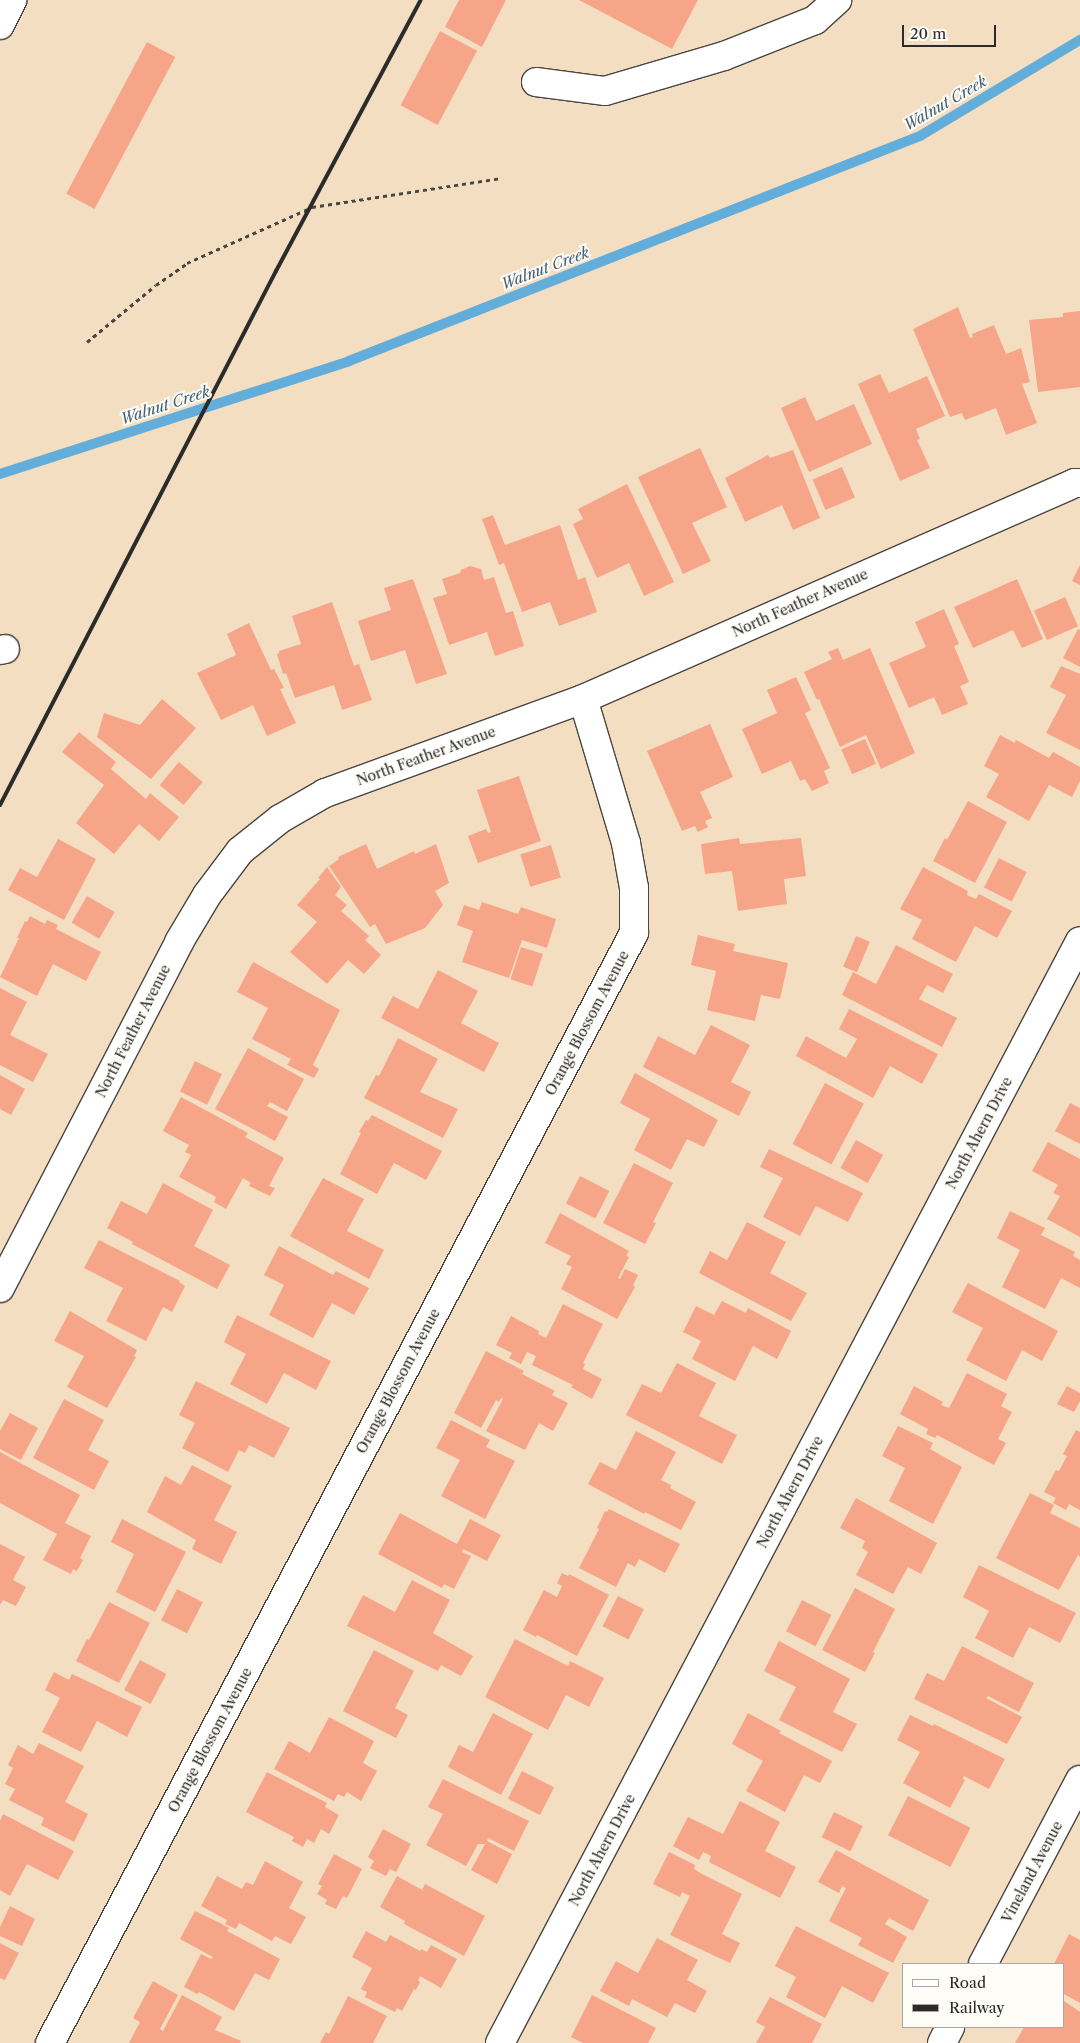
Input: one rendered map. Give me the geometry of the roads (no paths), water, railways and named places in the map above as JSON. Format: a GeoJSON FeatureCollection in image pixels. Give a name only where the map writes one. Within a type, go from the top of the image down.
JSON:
{"type":"FeatureCollection","features":[{"type":"Feature","properties":{"kind":"street"},"geometry":{"type":"LineString","coordinates":[[0,25],[12,0]]}},
{"type":"Feature","properties":{"kind":"street"},"geometry":{"type":"LineString","coordinates":[[536,82],[605,91],[724,56],[815,20],[837,0]]}},
{"type":"Feature","properties":{"kind":"street","name":"North Feather Avenue"},"geometry":{"type":"LineString","coordinates":[[0,1288],[179,942],[207,895],[240,851],[280,819],[325,793],[582,699],[1075,483],[1080,483]]}},
{"type":"Feature","properties":{"kind":"street","name":"Orange Blossom Avenue"},"geometry":{"type":"LineString","coordinates":[[50,2043],[634,933],[634,888],[626,843],[582,699]]}},
{"type":"Feature","properties":{"kind":"street","name":"North Ahern Drive"},"geometry":{"type":"LineString","coordinates":[[500,2043],[1080,941]]}},
{"type":"Feature","properties":{"kind":"street","name":"Vineland Avenue"},"geometry":{"type":"LineString","coordinates":[[984,1963],[1080,1780]]}},
{"type":"Feature","properties":{"kind":"street"},"geometry":{"type":"LineString","coordinates":[[942,2043],[950,2028]]}},
{"type":"Feature","properties":{"kind":"waterway","name":"Walnut Creek"},"geometry":{"type":"LineString","coordinates":[[0,474],[349,361],[920,136],[1080,40]]}},
{"type":"Feature","properties":{"kind":"railway"},"geometry":{"type":"LineString","coordinates":[[0,805],[276,271],[421,0]]}}]}
